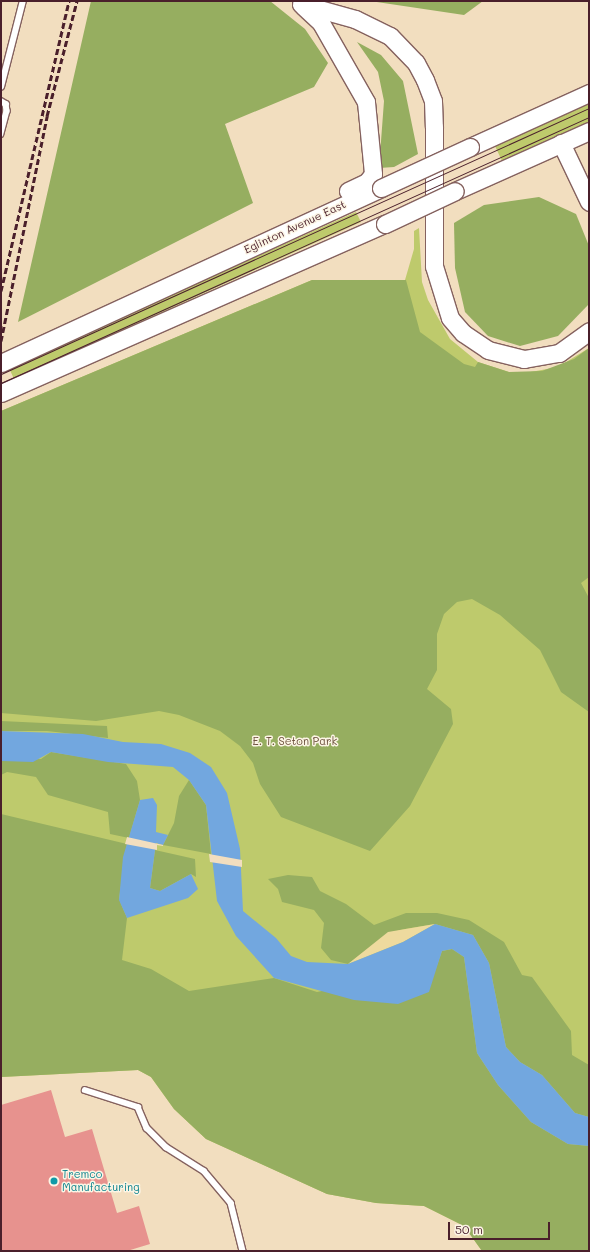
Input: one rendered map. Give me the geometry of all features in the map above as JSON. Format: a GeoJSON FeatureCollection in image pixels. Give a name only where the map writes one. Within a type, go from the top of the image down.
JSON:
{"type":"FeatureCollection","features":[{"type":"Feature","properties":{"kind":"main road"},"geometry":{"type":"LineString","coordinates":[[216,264],[268,232],[367,182],[373,174],[366,102],[321,23],[301,4],[355,19],[390,36],[416,63],[425,80],[433,101],[434,266],[446,308],[463,333],[488,350],[524,359],[559,353],[589,331]]}},
{"type":"Feature","properties":{"kind":"main road","name":"Eglinton Avenue East"},"geometry":{"type":"LineString","coordinates":[[1,363],[589,93]]}},
{"type":"Feature","properties":{"kind":"main road"},"geometry":{"type":"LineString","coordinates":[[1,393],[385,224],[589,131]]}},
{"type":"Feature","properties":{"kind":"main road"},"geometry":{"type":"LineString","coordinates":[[561,143],[589,202]]}},
{"type":"Feature","properties":{"kind":"lane"},"geometry":{"type":"LineString","coordinates":[[1,87],[23,1]]}},
{"type":"Feature","properties":{"kind":"lane"},"geometry":{"type":"LineString","coordinates":[[1,101],[6,104],[7,111],[1,134]]}},
{"type":"Feature","properties":{"kind":"lane"},"geometry":{"type":"LineString","coordinates":[[85,1090],[138,1107],[147,1128],[166,1146],[204,1171],[231,1203],[243,1251]]}},
{"type":"Feature","properties":{"kind":"green space"},"geometry":{"type":"Polygon","coordinates":[[[91,1],[270,1],[305,29],[328,63],[314,87],[225,124],[253,203],[18,322],[91,1]]]}},
{"type":"Feature","properties":{"kind":"green space"},"geometry":{"type":"Polygon","coordinates":[[[370,1],[483,1],[464,15],[370,1]]]}},
{"type":"Feature","properties":{"kind":"green space"},"geometry":{"type":"Polygon","coordinates":[[[357,42],[381,55],[403,81],[418,154],[394,167],[379,168],[384,101],[378,72],[357,42]]]}},
{"type":"Feature","properties":{"kind":"green space"},"geometry":{"type":"Polygon","coordinates":[[[589,104],[589,122],[502,161],[495,146],[589,104]]]}},
{"type":"Feature","properties":{"kind":"green space"},"geometry":{"type":"Polygon","coordinates":[[[539,197],[576,214],[589,246],[589,304],[558,336],[520,346],[488,336],[465,312],[455,268],[454,223],[484,205],[539,197]]]}},
{"type":"Feature","properties":{"kind":"green space"},"geometry":{"type":"Polygon","coordinates":[[[356,212],[361,222],[14,379],[9,368],[356,212]]]}},
{"type":"Feature","properties":{"kind":"green space","name":"E. T. Seton Park"},"geometry":{"type":"Polygon","coordinates":[[[419,228],[422,282],[428,300],[450,339],[478,362],[509,372],[525,373],[558,367],[589,348],[589,1251],[482,1251],[464,1226],[424,1206],[376,1203],[327,1194],[206,1139],[174,1109],[151,1077],[138,1070],[1,1077],[1,411],[312,280],[405,280],[414,249],[414,231],[419,228]]]}},
{"type":"Feature","properties":{"kind":"green space"},"geometry":{"type":"Polygon","coordinates":[[[312,280],[406,280],[420,332],[464,364],[475,367],[478,362],[509,372],[542,371],[574,359],[589,348],[589,577],[581,583],[589,598],[589,712],[561,692],[540,650],[500,615],[472,599],[457,602],[444,614],[437,634],[437,670],[427,689],[451,709],[453,724],[410,806],[370,851],[281,817],[260,784],[253,763],[240,746],[220,731],[179,715],[159,711],[96,721],[1,713],[1,411],[312,280]]]}},
{"type":"Feature","properties":{"kind":"green space"},"geometry":{"type":"Polygon","coordinates":[[[1,721],[107,726],[108,738],[47,731],[1,731],[1,721]]]}},
{"type":"Feature","properties":{"kind":"green space"},"geometry":{"type":"Polygon","coordinates":[[[51,752],[126,764],[137,781],[140,800],[129,838],[110,834],[108,812],[48,795],[36,777],[7,772],[1,775],[1,761],[41,759],[51,752]]]}},
{"type":"Feature","properties":{"kind":"green space"},"geometry":{"type":"Polygon","coordinates":[[[189,780],[206,805],[211,854],[163,845],[174,823],[179,796],[189,780]]]}},
{"type":"Feature","properties":{"kind":"green space"},"geometry":{"type":"Polygon","coordinates":[[[1,814],[127,844],[119,899],[127,918],[122,960],[151,969],[189,991],[274,978],[317,992],[436,968],[442,951],[452,949],[464,957],[477,1053],[498,1085],[531,1122],[568,1144],[589,1146],[589,1251],[482,1251],[464,1226],[424,1206],[376,1203],[327,1194],[206,1139],[174,1109],[151,1077],[138,1070],[1,1077],[1,814]]]}},
{"type":"Feature","properties":{"kind":"green space"},"geometry":{"type":"Polygon","coordinates":[[[155,850],[195,859],[196,877],[191,874],[160,891],[150,888],[155,850]]]}},
{"type":"Feature","properties":{"kind":"green space"},"geometry":{"type":"Polygon","coordinates":[[[288,875],[312,877],[320,891],[346,904],[374,925],[406,913],[437,913],[469,920],[504,942],[522,975],[532,977],[571,1031],[572,1055],[589,1065],[589,1117],[575,1113],[542,1075],[520,1062],[506,1047],[489,963],[473,935],[435,924],[405,929],[388,933],[348,964],[331,960],[321,948],[324,923],[314,910],[282,902],[278,889],[268,879],[288,875]]]}},
{"type":"Feature","properties":{"kind":"sand"},"geometry":{"type":"Polygon","coordinates":[[[435,924],[403,942],[348,964],[388,932],[435,924]]]}},
{"type":"Feature","properties":{"kind":"water"},"geometry":{"type":"Polygon","coordinates":[[[1,731],[83,734],[123,742],[161,744],[190,753],[211,767],[227,793],[240,849],[243,911],[276,938],[291,956],[307,962],[348,964],[403,942],[435,924],[473,935],[489,963],[506,1047],[520,1062],[542,1075],[575,1113],[589,1117],[589,1146],[568,1144],[531,1122],[498,1085],[477,1053],[464,957],[452,949],[442,951],[429,992],[398,1004],[354,1000],[274,978],[236,936],[217,901],[206,805],[189,780],[173,767],[108,762],[51,752],[33,762],[2,761],[1,731]]]}},
{"type":"Feature","properties":{"kind":"water"},"geometry":{"type":"Polygon","coordinates":[[[153,798],[157,805],[156,832],[168,835],[163,845],[156,843],[150,888],[160,891],[191,874],[198,889],[188,898],[127,918],[119,900],[123,857],[140,800],[153,798]]]}},
{"type":"Feature","properties":{"kind":"pier"},"geometry":{"type":"Polygon","coordinates":[[[127,837],[163,846],[157,845],[157,850],[125,844],[127,837]]]}},
{"type":"Feature","properties":{"kind":"pier"},"geometry":{"type":"Polygon","coordinates":[[[209,854],[242,860],[242,867],[210,862],[209,854]]]}},
{"type":"Feature","properties":{"kind":"building","name":"Tremco Manufacturing"},"geometry":{"type":"Polygon","coordinates":[[[51,1090],[65,1137],[92,1129],[117,1213],[139,1206],[150,1244],[127,1251],[1,1251],[1,1105],[51,1090]]]}},
{"type":"Feature","properties":{"kind":"tram line"},"geometry":{"type":"LineString","coordinates":[[1,374],[589,108]]}},
{"type":"Feature","properties":{"kind":"tram line"},"geometry":{"type":"LineString","coordinates":[[1,383],[589,117]]}},
{"type":"Feature","properties":{"kind":"railway"},"geometry":{"type":"LineString","coordinates":[[1,291],[69,1]]}},
{"type":"Feature","properties":{"kind":"railway"},"geometry":{"type":"LineString","coordinates":[[1,341],[47,116],[77,1]]}},
{"type":"Feature","properties":{"kind":"place","name":"Tremco Manufacturing"},"geometry":{"type":"Point","coordinates":[54,1181]}}]}
